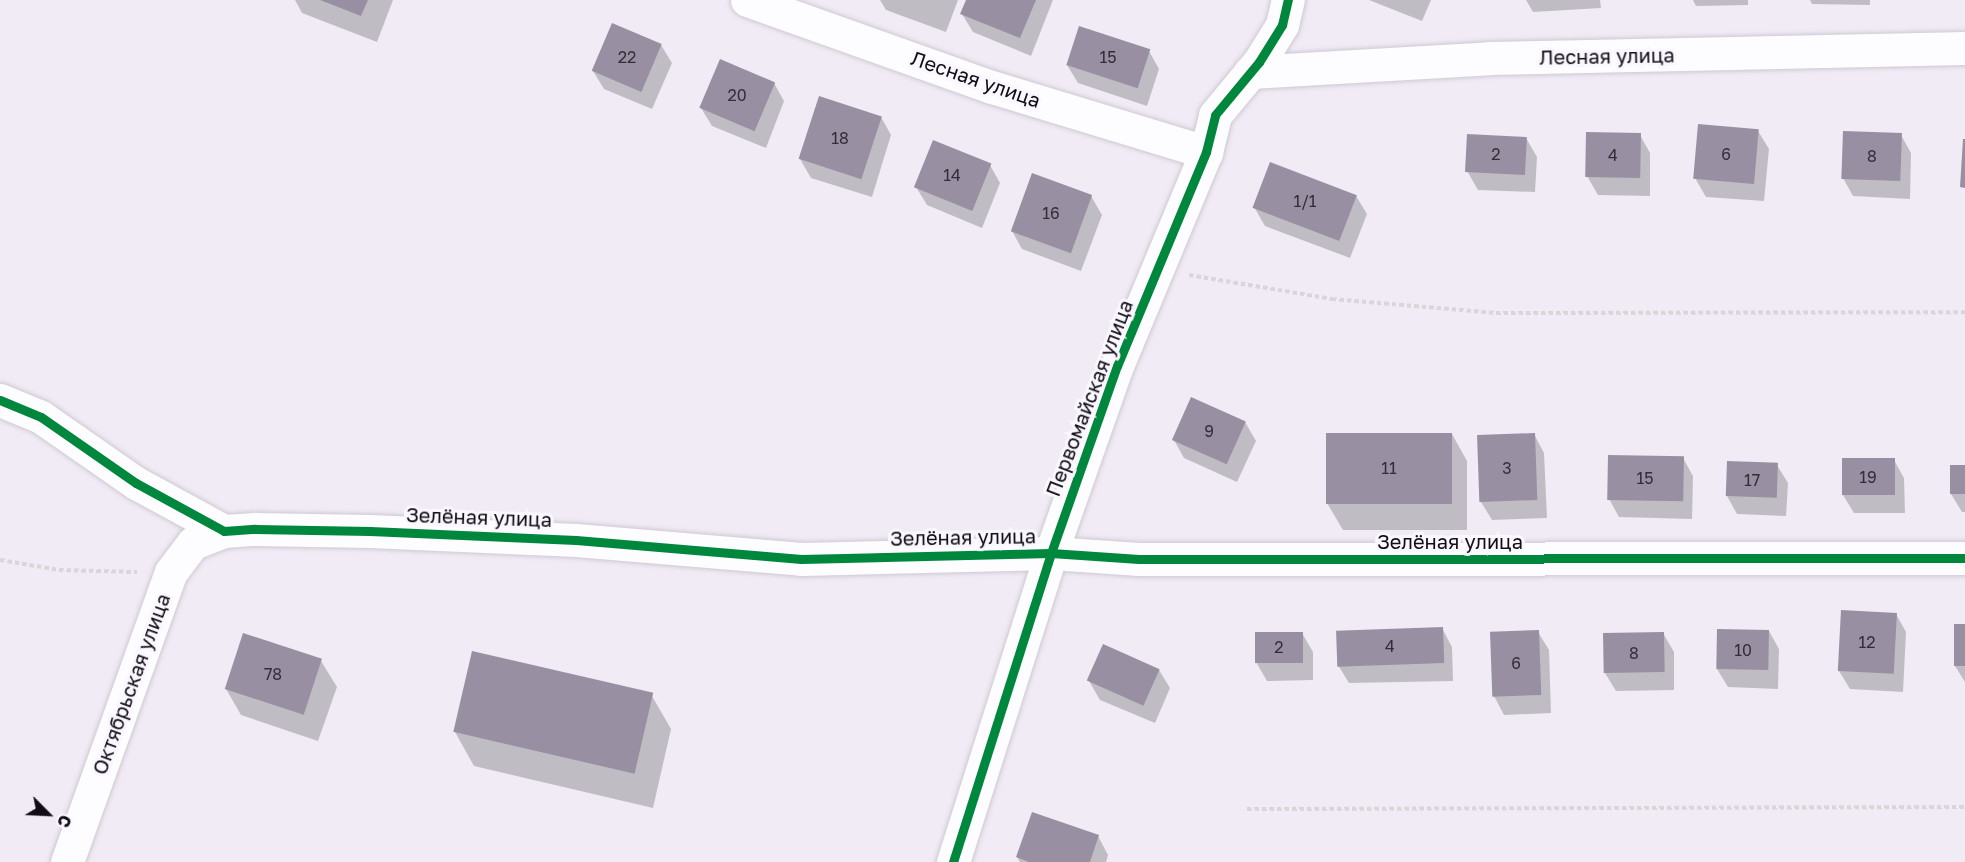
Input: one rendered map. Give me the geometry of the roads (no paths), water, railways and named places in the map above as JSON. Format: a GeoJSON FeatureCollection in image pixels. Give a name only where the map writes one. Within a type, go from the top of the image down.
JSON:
{"type":"FeatureCollection","features":[{"type":"Feature","properties":{"kind":"street","name":"Лесная улица"},"geometry":{"type":"LineString","coordinates":[[747,0],[992,87],[1206,152]]}},
{"type":"Feature","properties":{"kind":"street","name":"Первомайская улица"},"geometry":{"type":"LineString","coordinates":[[952,862],[1051,553],[1117,366],[1206,152],[1215,115],[1250,72],[1282,25],[1288,0]]}},
{"type":"Feature","properties":{"kind":"street","name":"Лесная улица"},"geometry":{"type":"LineString","coordinates":[[1250,72],[1490,58],[1965,48]]}},
{"type":"Feature","properties":{"kind":"street"},"geometry":{"type":"LineString","coordinates":[[0,400],[41,417],[136,483],[224,531]]}},
{"type":"Feature","properties":{"kind":"street","name":"Зелёная улица"},"geometry":{"type":"LineString","coordinates":[[224,531],[255,529],[359,531],[576,540],[801,558],[1051,553],[1140,559],[1965,558]]}},
{"type":"Feature","properties":{"kind":"street","name":"Октябрьская улица"},"geometry":{"type":"LineString","coordinates":[[67,862],[171,572],[193,543],[224,531]]}}]}
